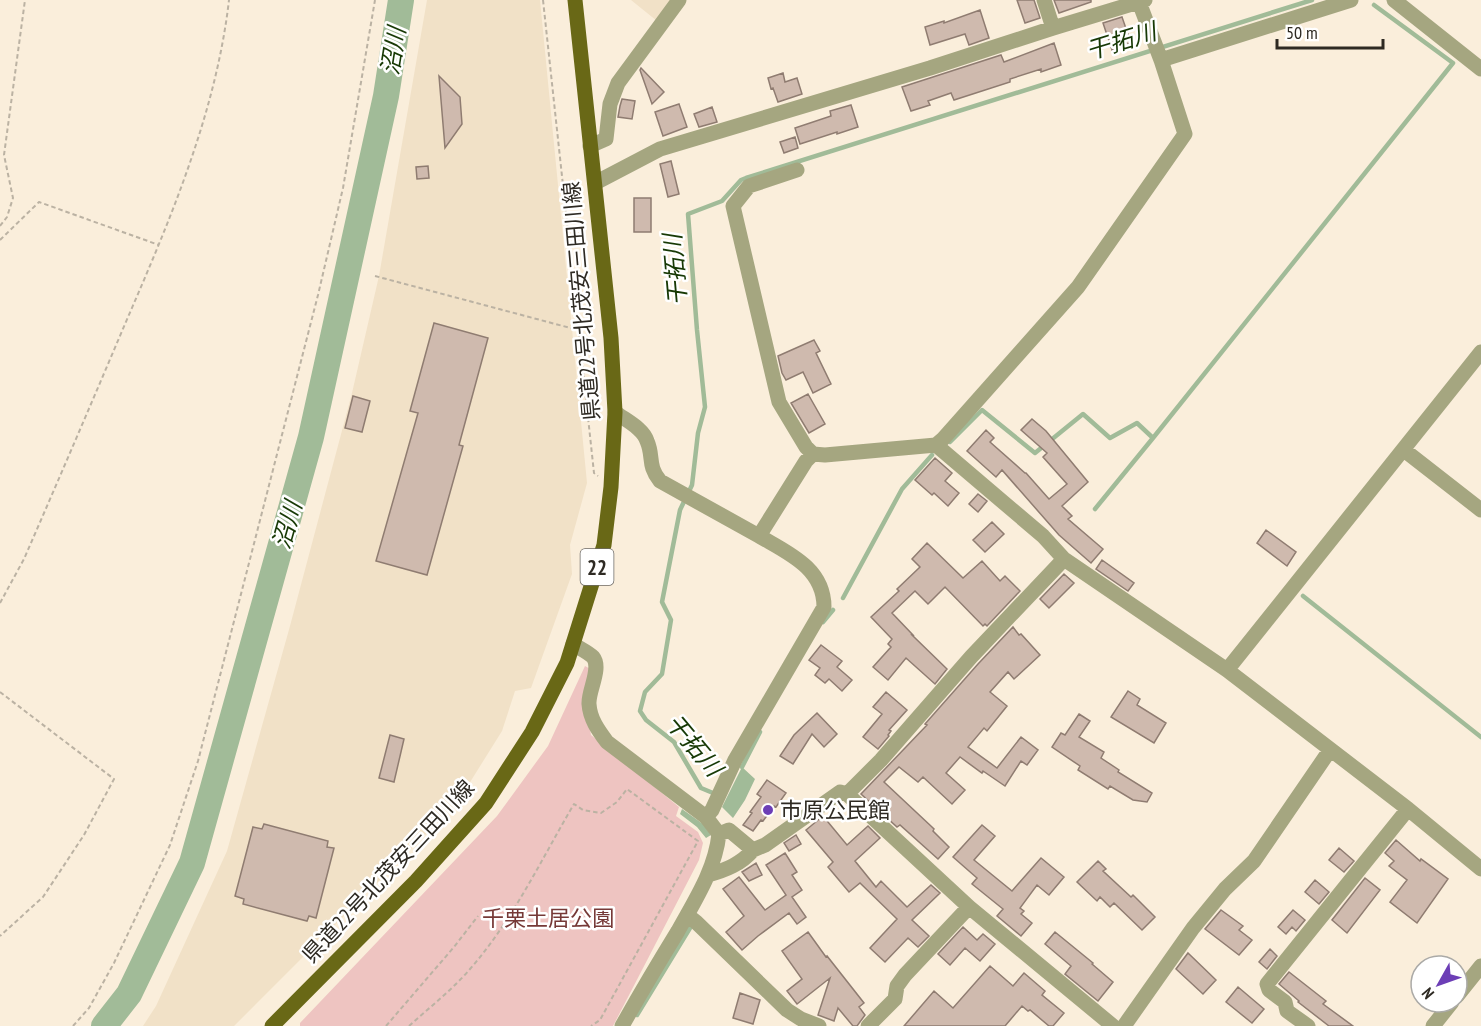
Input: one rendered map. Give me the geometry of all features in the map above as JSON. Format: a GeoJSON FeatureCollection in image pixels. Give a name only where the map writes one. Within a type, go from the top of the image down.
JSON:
{"type":"FeatureCollection","features":[{"type":"Feature","properties":{"kind":"main road","name":"県道22号北茂安三田川線"},"geometry":{"type":"LineString","coordinates":[[272,1026],[416,881],[486,802],[532,732],[567,663],[604,545],[611,488],[615,412],[611,338],[575,0]]}},
{"type":"Feature","properties":{"kind":"street"},"geometry":{"type":"LineString","coordinates":[[590,146],[606,139],[610,104],[618,83],[679,0]]}},
{"type":"Feature","properties":{"kind":"street"},"geometry":{"type":"LineString","coordinates":[[1044,0],[1053,28]]}},
{"type":"Feature","properties":{"kind":"street"},"geometry":{"type":"LineString","coordinates":[[1158,52],[1351,0]]}},
{"type":"Feature","properties":{"kind":"street"},"geometry":{"type":"LineString","coordinates":[[1394,0],[1481,69]]}},
{"type":"Feature","properties":{"kind":"street"},"geometry":{"type":"LineString","coordinates":[[595,183],[660,148],[930,68],[1142,1],[1185,134],[1078,287],[944,439],[936,445],[825,455],[813,454],[806,447],[779,402],[733,206],[749,186],[797,170]]}},
{"type":"Feature","properties":{"kind":"street"},"geometry":{"type":"LineString","coordinates":[[1227,670],[1481,352]]}},
{"type":"Feature","properties":{"kind":"street"},"geometry":{"type":"LineString","coordinates":[[615,412],[643,434],[648,442],[653,473],[660,481],[800,560],[813,573],[824,597],[824,607],[735,760],[712,810],[706,817]]}},
{"type":"Feature","properties":{"kind":"street"},"geometry":{"type":"LineString","coordinates":[[936,445],[1043,536],[1064,559],[1227,670],[1481,869]]}},
{"type":"Feature","properties":{"kind":"street"},"geometry":{"type":"LineString","coordinates":[[1404,450],[1481,510]]}},
{"type":"Feature","properties":{"kind":"street"},"geometry":{"type":"LineString","coordinates":[[759,536],[806,461],[813,454]]}},
{"type":"Feature","properties":{"kind":"street"},"geometry":{"type":"LineString","coordinates":[[847,794],[881,760],[971,657],[1064,559]]}},
{"type":"Feature","properties":{"kind":"street"},"geometry":{"type":"LineString","coordinates":[[573,644],[593,657],[597,666],[588,701],[592,719],[599,732],[607,742],[706,817],[719,834],[717,851],[708,875],[622,1026]]}},
{"type":"Feature","properties":{"kind":"street"},"geometry":{"type":"LineString","coordinates":[[1124,1026],[1193,928],[1225,889],[1254,861],[1330,750]]}},
{"type":"Feature","properties":{"kind":"street"},"geometry":{"type":"LineString","coordinates":[[708,875],[726,870],[747,857],[753,850],[765,845],[840,792],[847,794],[969,907],[1113,1026]]}},
{"type":"Feature","properties":{"kind":"street"},"geometry":{"type":"LineString","coordinates":[[1308,1026],[1287,1011],[1285,1002],[1269,990],[1267,984],[1408,810]]}},
{"type":"Feature","properties":{"kind":"street"},"geometry":{"type":"LineString","coordinates":[[719,834],[729,830],[753,850]]}},
{"type":"Feature","properties":{"kind":"street"},"geometry":{"type":"LineString","coordinates":[[868,1026],[895,999],[897,986],[905,975],[969,907]]}},
{"type":"Feature","properties":{"kind":"street"},"geometry":{"type":"LineString","coordinates":[[687,915],[787,1010],[819,1026]]}},
{"type":"Feature","properties":{"kind":"street"},"geometry":{"type":"LineString","coordinates":[[1469,981],[1481,966]]}},
{"type":"Feature","properties":{"kind":"street"},"geometry":{"type":"LineString","coordinates":[[1433,1026],[1442,1014]]}},
{"type":"Feature","properties":{"kind":"path"},"geometry":{"type":"LineString","coordinates":[[0,226],[7,217],[13,198],[4,155],[25,0]]}},
{"type":"Feature","properties":{"kind":"path"},"geometry":{"type":"LineString","coordinates":[[0,603],[24,559],[159,245],[204,122],[225,30],[229,0]]}},
{"type":"Feature","properties":{"kind":"path"},"geometry":{"type":"LineString","coordinates":[[73,1026],[89,1008],[114,963],[165,856],[198,761],[318,295],[343,188],[375,0]]}},
{"type":"Feature","properties":{"kind":"path"},"geometry":{"type":"LineString","coordinates":[[543,0],[594,473],[611,488]]}},
{"type":"Feature","properties":{"kind":"path"},"geometry":{"type":"LineString","coordinates":[[0,240],[39,202],[159,245]]}},
{"type":"Feature","properties":{"kind":"path"},"geometry":{"type":"LineString","coordinates":[[375,276],[578,330]]}},
{"type":"Feature","properties":{"kind":"path"},"geometry":{"type":"LineString","coordinates":[[0,692],[114,779],[84,835],[43,897],[0,936]]}},
{"type":"Feature","properties":{"kind":"path"},"geometry":{"type":"LineString","coordinates":[[410,1026],[472,968],[521,898],[574,804],[583,810],[601,813],[617,802],[627,789],[698,841],[600,1020],[591,1026]]}},
{"type":"Feature","properties":{"kind":"path"},"geometry":{"type":"LineString","coordinates":[[386,1026],[454,947],[478,915]]}},
{"type":"Feature","properties":{"kind":"shaded area"},"geometry":{"type":"Polygon","coordinates":[[[427,0],[540,0],[587,483],[570,545],[572,574],[531,688],[515,691],[502,731],[457,803],[234,1026],[143,1026],[156,1006],[227,851],[290,626],[352,393],[379,276],[427,0]]]}},
{"type":"Feature","properties":{"kind":"shaded area"},"geometry":{"type":"Polygon","coordinates":[[[631,0],[673,0],[657,21],[631,0]]]}},
{"type":"Feature","properties":{"kind":"shaded area"},"geometry":{"type":"Polygon","coordinates":[[[742,767],[755,779],[733,818],[722,807],[742,767]]]}},
{"type":"Feature","properties":{"kind":"shaded area"},"geometry":{"type":"Polygon","coordinates":[[[682,809],[703,824],[711,835],[706,838],[697,827],[680,814],[682,809]]]}},
{"type":"Feature","properties":{"kind":"green space","name":"千栗土居公園"},"geometry":{"type":"Polygon","coordinates":[[[585,666],[592,670],[585,700],[591,735],[679,807],[676,816],[698,832],[703,843],[699,860],[613,1026],[300,1026],[300,1023],[497,816],[548,746],[585,666]]]}},
{"type":"Feature","properties":{"kind":"building"},"geometry":{"type":"Polygon","coordinates":[[[1017,0],[1034,0],[1040,18],[1025,23],[1017,0]]]}},
{"type":"Feature","properties":{"kind":"building"},"geometry":{"type":"Polygon","coordinates":[[[1054,0],[1091,0],[1091,2],[1059,13],[1054,0]]]}},
{"type":"Feature","properties":{"kind":"building"},"geometry":{"type":"Polygon","coordinates":[[[980,10],[989,38],[969,45],[965,34],[930,45],[925,27],[980,10]]]}},
{"type":"Feature","properties":{"kind":"building"},"geometry":{"type":"Polygon","coordinates":[[[1122,17],[1131,43],[1112,50],[1103,23],[1122,17]]]}},
{"type":"Feature","properties":{"kind":"building"},"geometry":{"type":"Polygon","coordinates":[[[1054,43],[1061,65],[1010,79],[1010,82],[954,100],[951,93],[928,101],[930,105],[911,111],[902,87],[1001,55],[1004,62],[1054,43]]]}},
{"type":"Feature","properties":{"kind":"building"},"geometry":{"type":"Polygon","coordinates":[[[641,68],[664,92],[652,104],[640,70],[641,68]]]}},
{"type":"Feature","properties":{"kind":"building"},"geometry":{"type":"Polygon","coordinates":[[[783,73],[785,82],[797,78],[802,94],[778,102],[768,78],[783,73]]]}},
{"type":"Feature","properties":{"kind":"building"},"geometry":{"type":"Polygon","coordinates":[[[439,76],[460,97],[462,124],[445,148],[439,76]]]}},
{"type":"Feature","properties":{"kind":"building"},"geometry":{"type":"Polygon","coordinates":[[[622,99],[635,101],[632,119],[618,117],[622,99]]]}},
{"type":"Feature","properties":{"kind":"building"},"geometry":{"type":"Polygon","coordinates":[[[679,104],[687,127],[663,136],[655,112],[679,104]]]}},
{"type":"Feature","properties":{"kind":"building"},"geometry":{"type":"Polygon","coordinates":[[[851,105],[858,127],[800,144],[795,128],[831,116],[830,111],[851,105]]]}},
{"type":"Feature","properties":{"kind":"building"},"geometry":{"type":"Polygon","coordinates":[[[712,107],[717,122],[699,127],[694,114],[712,107]]]}},
{"type":"Feature","properties":{"kind":"building"},"geometry":{"type":"Polygon","coordinates":[[[795,137],[798,148],[784,153],[780,142],[795,137]]]}},
{"type":"Feature","properties":{"kind":"building"},"geometry":{"type":"Polygon","coordinates":[[[671,161],[679,194],[668,197],[660,164],[671,161]]]}},
{"type":"Feature","properties":{"kind":"building"},"geometry":{"type":"Polygon","coordinates":[[[428,166],[429,178],[417,179],[416,167],[428,166]]]}},
{"type":"Feature","properties":{"kind":"building"},"geometry":{"type":"Polygon","coordinates":[[[634,198],[651,198],[651,232],[634,232],[634,198]]]}},
{"type":"Feature","properties":{"kind":"building"},"geometry":{"type":"Polygon","coordinates":[[[434,323],[488,338],[459,445],[463,446],[427,575],[376,561],[418,413],[410,411],[434,323]]]}},
{"type":"Feature","properties":{"kind":"building"},"geometry":{"type":"Polygon","coordinates":[[[814,340],[820,351],[816,353],[831,384],[813,393],[803,372],[786,380],[778,356],[814,340]]]}},
{"type":"Feature","properties":{"kind":"building"},"geometry":{"type":"Polygon","coordinates":[[[808,394],[825,424],[809,433],[791,403],[808,394]]]}},
{"type":"Feature","properties":{"kind":"building"},"geometry":{"type":"Polygon","coordinates":[[[353,396],[370,401],[362,432],[345,428],[353,396]]]}},
{"type":"Feature","properties":{"kind":"building"},"geometry":{"type":"Polygon","coordinates":[[[1032,419],[1046,431],[1088,482],[1062,506],[1072,516],[1068,519],[1103,549],[1091,563],[1059,535],[1002,470],[996,477],[967,451],[986,430],[994,438],[990,442],[1026,473],[1049,499],[1067,484],[1043,457],[1047,453],[1021,430],[1032,419]]]}},
{"type":"Feature","properties":{"kind":"building"},"geometry":{"type":"Polygon","coordinates":[[[935,458],[952,473],[945,481],[959,493],[948,506],[915,480],[935,458]]]}},
{"type":"Feature","properties":{"kind":"building"},"geometry":{"type":"Polygon","coordinates":[[[978,494],[987,501],[978,512],[969,504],[978,494]]]}},
{"type":"Feature","properties":{"kind":"building"},"geometry":{"type":"Polygon","coordinates":[[[992,522],[1004,534],[985,552],[973,540],[992,522]]]}},
{"type":"Feature","properties":{"kind":"building"},"geometry":{"type":"Polygon","coordinates":[[[1266,530],[1296,552],[1287,566],[1257,543],[1266,530]]]}},
{"type":"Feature","properties":{"kind":"building"},"geometry":{"type":"Polygon","coordinates":[[[927,543],[963,578],[982,561],[1000,581],[1005,576],[1020,591],[987,626],[985,624],[983,626],[945,587],[928,604],[915,591],[892,613],[947,669],[935,684],[906,658],[888,680],[873,667],[891,647],[888,644],[892,639],[871,617],[920,567],[912,559],[927,543]]]}},
{"type":"Feature","properties":{"kind":"building"},"geometry":{"type":"Polygon","coordinates":[[[1102,560],[1134,583],[1128,591],[1096,569],[1102,560]]]}},
{"type":"Feature","properties":{"kind":"building"},"geometry":{"type":"Polygon","coordinates":[[[1064,574],[1074,583],[1049,608],[1040,599],[1064,574]]]}},
{"type":"Feature","properties":{"kind":"building"},"geometry":{"type":"Polygon","coordinates":[[[1013,627],[1040,655],[1014,679],[1008,672],[990,692],[1007,706],[987,731],[984,728],[968,747],[997,768],[1021,737],[1038,750],[1027,765],[1021,761],[1005,786],[960,757],[946,773],[965,790],[952,804],[923,777],[918,782],[899,767],[884,782],[934,829],[933,831],[949,847],[938,859],[900,825],[897,827],[861,794],[927,725],[925,724],[1013,627]]]}},
{"type":"Feature","properties":{"kind":"building"},"geometry":{"type":"Polygon","coordinates":[[[821,645],[842,661],[837,667],[852,680],[842,691],[829,679],[825,683],[815,675],[820,668],[809,660],[821,645]]]}},
{"type":"Feature","properties":{"kind":"building"},"geometry":{"type":"Polygon","coordinates":[[[1128,691],[1140,699],[1137,705],[1166,723],[1154,743],[1111,717],[1128,691]]]}},
{"type":"Feature","properties":{"kind":"building"},"geometry":{"type":"Polygon","coordinates":[[[886,692],[907,710],[889,730],[891,731],[889,736],[878,749],[863,737],[882,714],[873,707],[886,692]]]}},
{"type":"Feature","properties":{"kind":"building"},"geometry":{"type":"Polygon","coordinates":[[[817,713],[837,734],[824,747],[812,734],[793,764],[780,756],[794,735],[817,713]]]}},
{"type":"Feature","properties":{"kind":"building"},"geometry":{"type":"Polygon","coordinates":[[[1079,714],[1090,721],[1079,737],[1104,752],[1101,758],[1119,770],[1118,772],[1152,793],[1147,802],[1133,800],[1110,786],[1108,789],[1078,770],[1080,766],[1052,747],[1061,733],[1065,735],[1079,714]]]}},
{"type":"Feature","properties":{"kind":"building"},"geometry":{"type":"Polygon","coordinates":[[[390,735],[404,739],[394,782],[379,778],[390,735]]]}},
{"type":"Feature","properties":{"kind":"building"},"geometry":{"type":"Polygon","coordinates":[[[767,780],[786,793],[753,831],[743,825],[761,797],[757,794],[767,780]]]}},
{"type":"Feature","properties":{"kind":"building"},"geometry":{"type":"Polygon","coordinates":[[[823,816],[847,845],[868,826],[880,838],[855,861],[876,887],[881,881],[907,907],[931,885],[940,893],[912,920],[929,936],[918,947],[908,938],[885,962],[870,948],[897,919],[860,883],[849,892],[828,867],[833,862],[806,830],[823,816]]]}},
{"type":"Feature","properties":{"kind":"building"},"geometry":{"type":"Polygon","coordinates":[[[264,824],[328,841],[327,847],[334,848],[316,918],[309,916],[307,921],[243,904],[244,899],[235,896],[253,827],[262,829],[264,824]]]}},
{"type":"Feature","properties":{"kind":"building"},"geometry":{"type":"Polygon","coordinates":[[[982,825],[995,836],[974,860],[1012,891],[1041,858],[1064,877],[1049,895],[1037,885],[1020,908],[1024,911],[1021,914],[1032,923],[1021,936],[997,916],[1003,909],[972,884],[977,878],[953,857],[982,825]]]}},
{"type":"Feature","properties":{"kind":"building"},"geometry":{"type":"Polygon","coordinates":[[[796,835],[801,844],[789,851],[784,843],[796,835]]]}},
{"type":"Feature","properties":{"kind":"building"},"geometry":{"type":"Polygon","coordinates":[[[1396,840],[1420,861],[1421,859],[1448,879],[1417,923],[1390,902],[1407,880],[1389,866],[1394,861],[1385,853],[1396,840]]]}},
{"type":"Feature","properties":{"kind":"building"},"geometry":{"type":"Polygon","coordinates":[[[1339,848],[1354,861],[1344,872],[1329,860],[1339,848]]]}},
{"type":"Feature","properties":{"kind":"building"},"geometry":{"type":"Polygon","coordinates":[[[785,853],[797,872],[792,875],[802,890],[792,897],[806,917],[797,924],[789,913],[742,950],[726,932],[744,916],[723,889],[739,877],[765,910],[786,895],[766,865],[785,853]]]}},
{"type":"Feature","properties":{"kind":"building"},"geometry":{"type":"Polygon","coordinates":[[[1098,861],[1106,869],[1103,871],[1131,897],[1133,895],[1155,917],[1142,930],[1114,903],[1110,907],[1100,897],[1097,901],[1077,882],[1098,861]]]}},
{"type":"Feature","properties":{"kind":"building"},"geometry":{"type":"Polygon","coordinates":[[[756,863],[762,875],[749,881],[742,872],[756,863]]]}},
{"type":"Feature","properties":{"kind":"building"},"geometry":{"type":"Polygon","coordinates":[[[1365,878],[1380,890],[1347,933],[1332,920],[1365,878]]]}},
{"type":"Feature","properties":{"kind":"building"},"geometry":{"type":"Polygon","coordinates":[[[1315,880],[1329,892],[1319,904],[1305,892],[1315,880]]]}},
{"type":"Feature","properties":{"kind":"building"},"geometry":{"type":"Polygon","coordinates":[[[1221,910],[1243,926],[1239,930],[1252,940],[1239,955],[1205,929],[1221,910]]]}},
{"type":"Feature","properties":{"kind":"building"},"geometry":{"type":"Polygon","coordinates":[[[1293,910],[1305,920],[1296,931],[1292,927],[1286,934],[1278,927],[1293,910]]]}},
{"type":"Feature","properties":{"kind":"building"},"geometry":{"type":"Polygon","coordinates":[[[963,927],[977,940],[983,934],[995,944],[980,961],[965,948],[950,965],[938,954],[963,927]]]}},
{"type":"Feature","properties":{"kind":"building"},"geometry":{"type":"Polygon","coordinates":[[[808,932],[864,1003],[859,1007],[865,1015],[857,1026],[853,1026],[838,1008],[834,1021],[818,1015],[830,978],[797,1004],[787,991],[802,979],[782,951],[808,932]]]}},
{"type":"Feature","properties":{"kind":"building"},"geometry":{"type":"Polygon","coordinates":[[[1055,932],[1113,982],[1098,1001],[1065,974],[1071,966],[1045,944],[1055,932]]]}},
{"type":"Feature","properties":{"kind":"building"},"geometry":{"type":"Polygon","coordinates":[[[1270,949],[1277,956],[1267,969],[1259,962],[1270,949]]]}},
{"type":"Feature","properties":{"kind":"building"},"geometry":{"type":"Polygon","coordinates":[[[1188,953],[1216,980],[1203,994],[1176,969],[1188,953]]]}},
{"type":"Feature","properties":{"kind":"building"},"geometry":{"type":"Polygon","coordinates":[[[990,966],[1013,986],[1024,973],[1045,991],[1042,995],[1064,1013],[1053,1026],[1049,1026],[1022,1006],[1005,1026],[904,1026],[934,991],[953,1008],[990,966]]]}},
{"type":"Feature","properties":{"kind":"building"},"geometry":{"type":"Polygon","coordinates":[[[1289,972],[1326,1001],[1323,1004],[1353,1026],[1329,1026],[1298,1002],[1279,984],[1289,972]]]}},
{"type":"Feature","properties":{"kind":"building"},"geometry":{"type":"Polygon","coordinates":[[[1238,987],[1264,1009],[1252,1023],[1226,1002],[1238,987]]]}},
{"type":"Feature","properties":{"kind":"building"},"geometry":{"type":"Polygon","coordinates":[[[740,993],[760,1000],[753,1024],[733,1018],[740,993]]]}},
{"type":"Feature","properties":{"kind":"waterway","name":"沼川"},"geometry":{"type":"LineString","coordinates":[[104,1026],[129,994],[192,863],[311,437],[386,96],[401,0]]}},
{"type":"Feature","properties":{"kind":"waterway","name":"干拓川"},"geometry":{"type":"LineString","coordinates":[[713,793],[701,788],[674,742],[646,720],[640,711],[645,692],[662,674],[671,620],[662,602],[680,510],[692,485],[698,433],[705,407],[688,214],[722,201],[741,180],[746,178],[1312,0]]}},
{"type":"Feature","properties":{"kind":"waterway"},"geometry":{"type":"LineString","coordinates":[[1095,509],[1453,63],[1374,5]]}},
{"type":"Feature","properties":{"kind":"waterway"},"geometry":{"type":"LineString","coordinates":[[950,442],[982,410],[1035,453],[1083,414],[1110,438],[1137,423],[1153,438]]}},
{"type":"Feature","properties":{"kind":"waterway"},"geometry":{"type":"LineString","coordinates":[[843,598],[902,489],[932,455]]}},
{"type":"Feature","properties":{"kind":"waterway"},"geometry":{"type":"LineString","coordinates":[[1303,596],[1481,737]]}},
{"type":"Feature","properties":{"kind":"waterway"},"geometry":{"type":"LineString","coordinates":[[823,622],[833,610]]}},
{"type":"Feature","properties":{"kind":"waterway"},"geometry":{"type":"LineString","coordinates":[[742,767],[760,732]]}},
{"type":"Feature","properties":{"kind":"waterway"},"geometry":{"type":"LineString","coordinates":[[637,1015],[690,928]]}},
{"type":"Feature","properties":{"kind":"place","name":"市原公民館"},"geometry":{"type":"Point","coordinates":[768,810]}}]}
